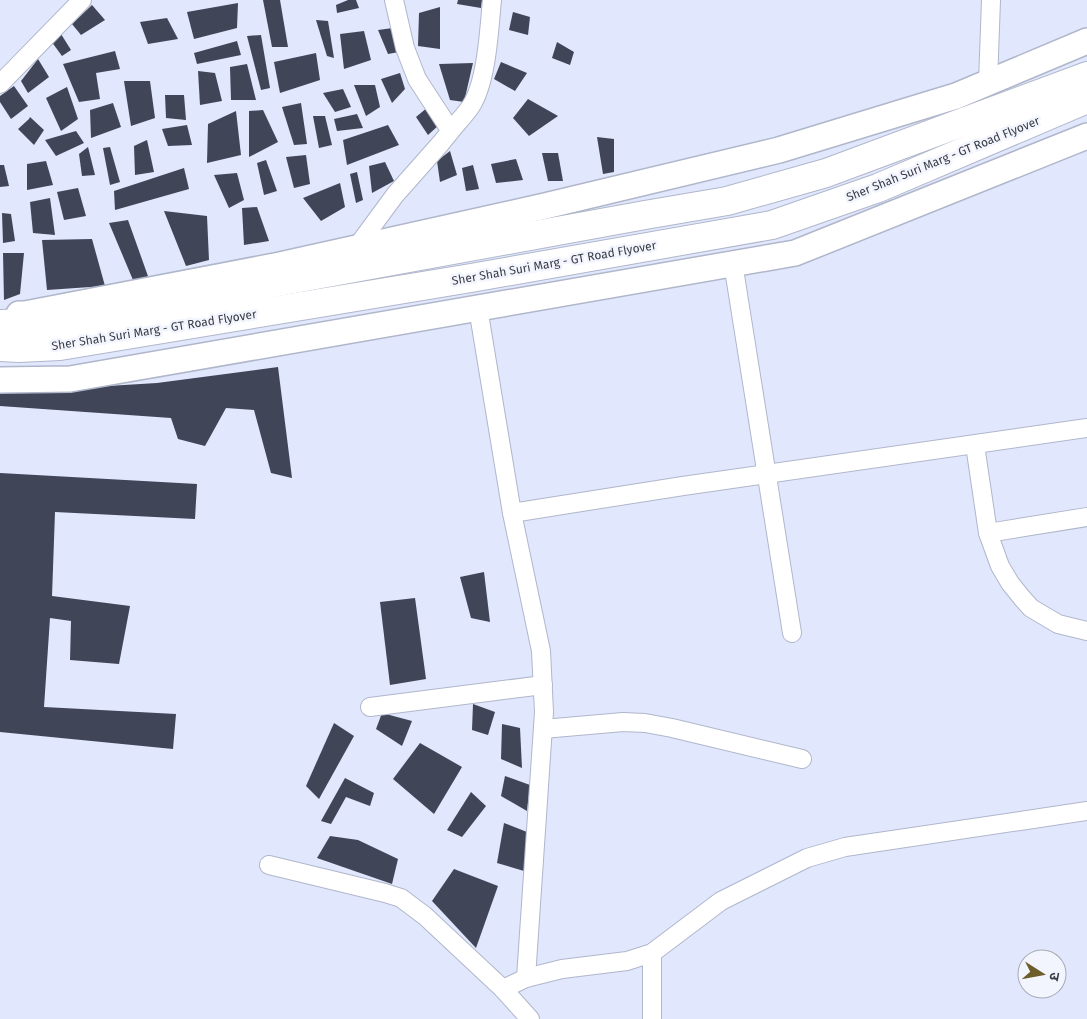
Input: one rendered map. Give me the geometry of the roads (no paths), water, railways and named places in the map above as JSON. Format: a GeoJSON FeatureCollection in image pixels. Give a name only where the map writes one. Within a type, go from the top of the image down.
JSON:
{"type":"FeatureCollection","features":[{"type":"Feature","properties":{"kind":"main road","name":"Sher Shah Suri Marg - GT Road Flyover"},"geometry":{"type":"LineString","coordinates":[[0,324],[57,322],[727,201],[826,173],[1087,76]]}},
{"type":"Feature","properties":{"kind":"main road","name":"Sher Shah Suri Marg - GT Road Flyover"},"geometry":{"type":"LineString","coordinates":[[0,347],[19,348],[70,344],[471,278],[772,225],[878,188],[1087,99]]}},
{"type":"Feature","properties":{"kind":"street"},"geometry":{"type":"LineString","coordinates":[[0,84],[82,0]]}},
{"type":"Feature","properties":{"kind":"street"},"geometry":{"type":"LineString","coordinates":[[394,0],[405,48],[417,79],[445,122],[449,132]]}},
{"type":"Feature","properties":{"kind":"street"},"geometry":{"type":"LineString","coordinates":[[356,248],[395,195],[442,143],[471,106],[479,87],[488,39],[492,0]]}},
{"type":"Feature","properties":{"kind":"street"},"geometry":{"type":"LineString","coordinates":[[988,83],[990,0]]}},
{"type":"Feature","properties":{"kind":"street"},"geometry":{"type":"LineString","coordinates":[[0,314],[25,314],[280,265],[545,206],[780,150],[956,96],[1087,41]]}},
{"type":"Feature","properties":{"kind":"street"},"geometry":{"type":"LineString","coordinates":[[0,380],[70,379],[795,253],[1087,136]]}},
{"type":"Feature","properties":{"kind":"street"},"geometry":{"type":"LineString","coordinates":[[733,263],[792,633]]}},
{"type":"Feature","properties":{"kind":"street"},"geometry":{"type":"LineString","coordinates":[[478,308],[512,513],[541,651],[544,712],[526,978]]}},
{"type":"Feature","properties":{"kind":"street"},"geometry":{"type":"LineString","coordinates":[[512,513],[683,486],[1087,428]]}},
{"type":"Feature","properties":{"kind":"street"},"geometry":{"type":"LineString","coordinates":[[974,445],[988,533],[1000,566],[1010,583],[1031,608],[1058,624],[1087,631]]}},
{"type":"Feature","properties":{"kind":"street"},"geometry":{"type":"LineString","coordinates":[[988,533],[1087,517]]}},
{"type":"Feature","properties":{"kind":"street"},"geometry":{"type":"LineString","coordinates":[[370,707],[543,685]]}},
{"type":"Feature","properties":{"kind":"street"},"geometry":{"type":"LineString","coordinates":[[542,729],[623,722],[645,724],[672,728],[802,759]]}},
{"type":"Feature","properties":{"kind":"street"},"geometry":{"type":"LineString","coordinates":[[503,989],[526,978],[562,969],[627,961],[652,953],[721,901],[807,858],[845,847],[1087,811]]}},
{"type":"Feature","properties":{"kind":"street"},"geometry":{"type":"LineString","coordinates":[[269,864],[401,898],[425,916],[503,989],[530,1019]]}},
{"type":"Feature","properties":{"kind":"street"},"geometry":{"type":"LineString","coordinates":[[652,953],[652,1019]]}}]}
